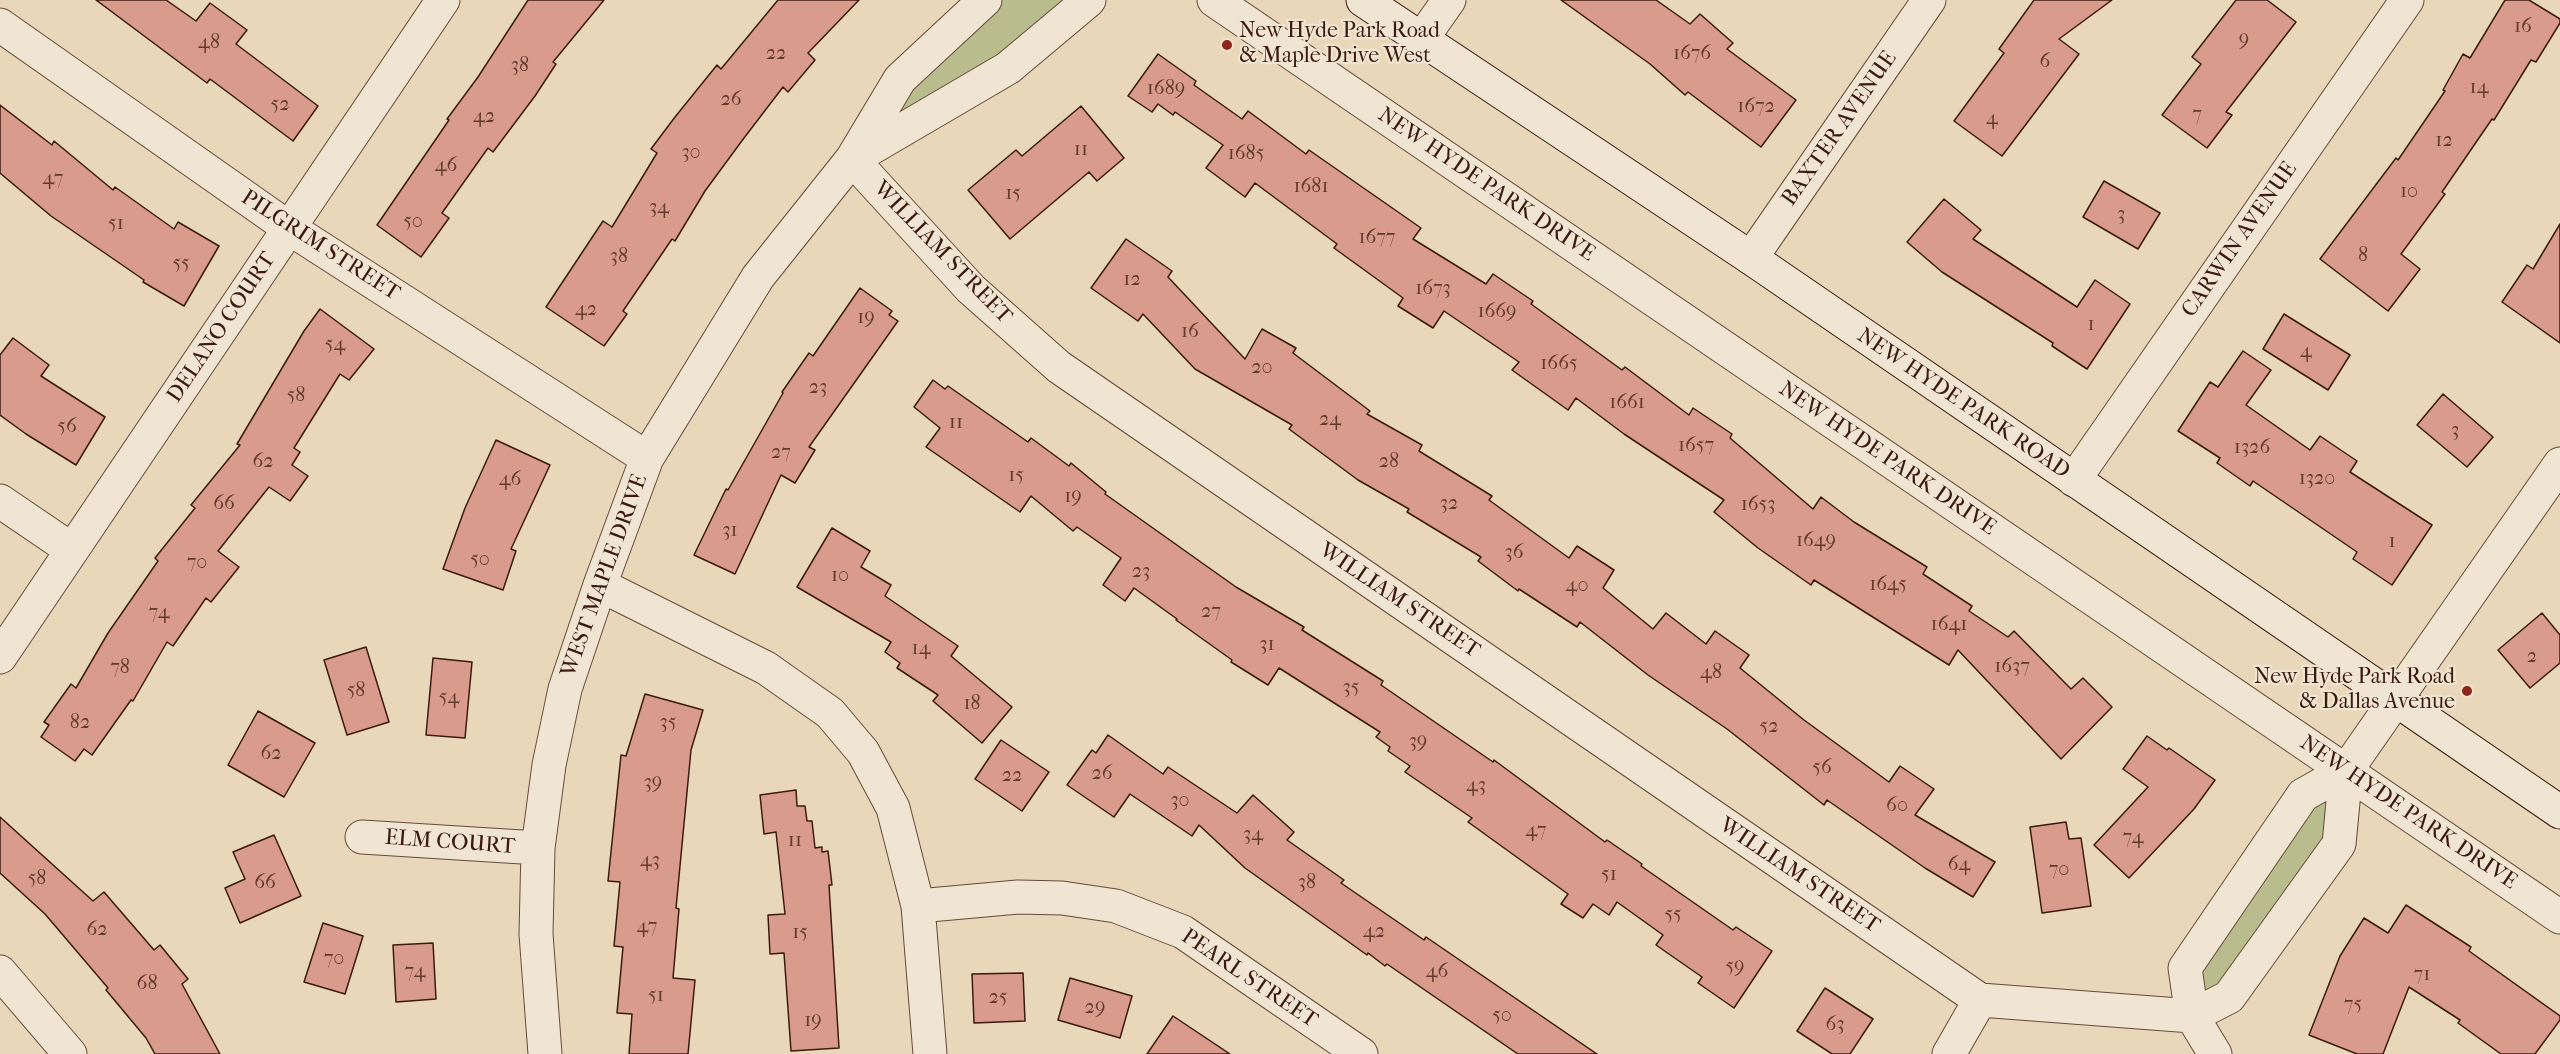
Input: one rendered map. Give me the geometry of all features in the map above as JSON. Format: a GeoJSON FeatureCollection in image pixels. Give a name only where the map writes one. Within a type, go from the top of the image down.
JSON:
{"type":"FeatureCollection","features":[{"type":"Feature","properties":{"kind":"street","name":"DELANO COURT"},"geometry":{"type":"LineString","coordinates":[[0,657],[444,0]]}},
{"type":"Feature","properties":{"kind":"street","name":"WEST MAPLE DRIVE"},"geometry":{"type":"LineString","coordinates":[[544,1054],[536,934],[538,849],[549,765],[565,689],[600,585],[647,458],[758,277],[852,159],[900,79],[985,0]]}},
{"type":"Feature","properties":{"kind":"street","name":"WEST MAPLE DRIVE"},"geometry":{"type":"LineString","coordinates":[[852,159],[1008,68],[1089,0]]}},
{"type":"Feature","properties":{"kind":"street","name":"NEW HYDE PARK DRIVE"},"geometry":{"type":"LineString","coordinates":[[1214,0],[2560,917]]}},
{"type":"Feature","properties":{"kind":"street","name":"NEW HYDE PARK ROAD"},"geometry":{"type":"LineString","coordinates":[[1363,0],[1750,258],[2560,812]]}},
{"type":"Feature","properties":{"kind":"street"},"geometry":{"type":"LineString","coordinates":[[1421,40],[1449,0]]}},
{"type":"Feature","properties":{"kind":"street","name":"BAXTER AVENUE"},"geometry":{"type":"LineString","coordinates":[[1750,258],[1929,0]]}},
{"type":"Feature","properties":{"kind":"street","name":"CARWIN AVENUE"},"geometry":{"type":"LineString","coordinates":[[2074,480],[2407,0]]}},
{"type":"Feature","properties":{"kind":"street","name":"PILGRIM STREET"},"geometry":{"type":"LineString","coordinates":[[0,25],[290,228],[647,458]]}},
{"type":"Feature","properties":{"kind":"street","name":"WILLIAM STREET"},"geometry":{"type":"LineString","coordinates":[[852,159],[971,289],[1059,367],[1980,1000]]}},
{"type":"Feature","properties":{"kind":"street"},"geometry":{"type":"LineString","coordinates":[[2215,1054],[2192,1016],[2185,968],[2303,795],[2346,771],[2560,464]]}},
{"type":"Feature","properties":{"kind":"street"},"geometry":{"type":"LineString","coordinates":[[0,501],[72,550]]}},
{"type":"Feature","properties":{"kind":"street"},"geometry":{"type":"LineString","coordinates":[[600,585],[766,668],[830,713],[863,752],[893,808],[918,906],[930,1054]]}},
{"type":"Feature","properties":{"kind":"street"},"geometry":{"type":"LineString","coordinates":[[1948,1054],[1980,1000],[2192,1016],[2229,996],[2339,844],[2346,771]]}},
{"type":"Feature","properties":{"kind":"street","name":"ELM COURT"},"geometry":{"type":"LineString","coordinates":[[362,837],[538,849]]}},
{"type":"Feature","properties":{"kind":"street","name":"PEARL STREET"},"geometry":{"type":"LineString","coordinates":[[918,906],[1018,897],[1062,898],[1116,906],[1183,932],[1361,1054]]}},
{"type":"Feature","properties":{"kind":"street"},"geometry":{"type":"LineString","coordinates":[[0,972],[70,1054]]}},
{"type":"Feature","properties":{"kind":"green space"},"geometry":{"type":"Polygon","coordinates":[[[995,0],[1082,0],[871,140],[909,82],[995,0]]]}},
{"type":"Feature","properties":{"kind":"green space"},"geometry":{"type":"Polygon","coordinates":[[[2341,781],[2335,839],[2229,991],[2196,1009],[2191,970],[2306,800],[2341,781]]]}},
{"type":"Feature","properties":{"kind":"building"},"geometry":{"type":"Polygon","coordinates":[[[96,0],[166,0],[196,21],[210,3],[247,30],[236,44],[318,106],[293,141],[210,79],[207,83],[96,0]]]}},
{"type":"Feature","properties":{"kind":"building"},"geometry":{"type":"Polygon","coordinates":[[[528,0],[604,0],[553,62],[556,64],[535,96],[493,152],[488,148],[442,213],[449,218],[421,257],[377,225],[528,0]]]}},
{"type":"Feature","properties":{"kind":"building"},"geometry":{"type":"Polygon","coordinates":[[[778,0],[859,0],[808,53],[815,60],[788,92],[783,87],[744,138],[705,191],[675,241],[672,239],[623,311],[627,314],[604,346],[546,307],[603,221],[612,227],[657,153],[651,149],[675,117],[717,65],[721,69],[778,0]]]}},
{"type":"Feature","properties":{"kind":"building"},"geometry":{"type":"Polygon","coordinates":[[[1561,0],[1656,0],[1690,24],[1700,14],[1733,43],[1727,49],[1796,100],[1761,147],[1688,92],[1685,95],[1650,64],[1561,0]]]}},
{"type":"Feature","properties":{"kind":"building"},"geometry":{"type":"Polygon","coordinates":[[[2034,0],[2112,0],[2059,39],[2079,54],[2002,156],[1954,121],[2004,53],[1999,49],[2034,0]]]}},
{"type":"Feature","properties":{"kind":"building"},"geometry":{"type":"Polygon","coordinates":[[[2236,0],[2267,0],[2296,22],[2226,112],[2232,115],[2207,148],[2162,115],[2201,64],[2192,57],[2236,0]]]}},
{"type":"Feature","properties":{"kind":"building"},"geometry":{"type":"Polygon","coordinates":[[[2505,0],[2529,0],[2560,19],[2560,23],[2536,62],[2531,60],[2494,120],[2492,119],[2442,192],[2445,194],[2401,254],[2420,269],[2388,311],[2320,259],[2396,158],[2398,160],[2445,91],[2443,90],[2463,54],[2470,58],[2505,0]]]}},
{"type":"Feature","properties":{"kind":"building"},"geometry":{"type":"Polygon","coordinates":[[[1158,54],[1196,81],[1194,85],[1242,119],[1248,111],[1306,154],[1309,150],[1421,228],[1413,239],[1486,284],[1493,274],[1533,301],[1531,304],[1622,370],[1625,367],[1689,415],[1693,408],[1732,434],[1730,438],[1813,509],[1821,497],[1854,522],[1927,567],[1923,574],[1972,606],[1969,611],[2008,637],[2014,631],[2071,689],[2083,678],[2112,707],[2061,759],[1958,650],[1949,665],[1814,580],[1811,585],[1758,548],[1714,512],[1724,500],[1624,434],[1576,398],[1568,410],[1512,370],[1519,362],[1444,311],[1433,328],[1398,306],[1403,298],[1334,248],[1337,244],[1255,183],[1245,197],[1206,168],[1223,145],[1175,112],[1173,115],[1158,104],[1152,112],[1128,96],[1158,54]]]}},
{"type":"Feature","properties":{"kind":"building"},"geometry":{"type":"Polygon","coordinates":[[[0,105],[52,145],[54,141],[113,190],[115,187],[174,229],[178,222],[219,246],[184,306],[143,282],[144,280],[51,216],[0,173],[0,105]]]}},
{"type":"Feature","properties":{"kind":"building"},"geometry":{"type":"Polygon","coordinates":[[[1081,106],[1124,158],[1097,181],[1089,172],[1010,239],[968,190],[1016,150],[1022,156],[1081,106]]]}},
{"type":"Feature","properties":{"kind":"building"},"geometry":{"type":"Polygon","coordinates":[[[2104,181],[2160,213],[2138,249],[2083,217],[2104,181]]]}},
{"type":"Feature","properties":{"kind":"building"},"geometry":{"type":"Polygon","coordinates":[[[1944,199],[1981,230],[1973,239],[2077,307],[2095,280],[2130,304],[2087,369],[2052,346],[2053,343],[1942,272],[1907,242],[1944,199]]]}},
{"type":"Feature","properties":{"kind":"building"},"geometry":{"type":"Polygon","coordinates":[[[2560,224],[2560,343],[2502,302],[2527,265],[2533,269],[2560,224]]]}},
{"type":"Feature","properties":{"kind":"building"},"geometry":{"type":"Polygon","coordinates":[[[1126,239],[1172,271],[1168,277],[1245,359],[1262,329],[1296,348],[1293,353],[1370,411],[1367,414],[1422,445],[1419,451],[1492,496],[1489,500],[1569,558],[1577,546],[1614,570],[1603,588],[1653,629],[1666,613],[1706,644],[1715,631],[1749,655],[1740,668],[1804,720],[1889,782],[1900,766],[1934,789],[1915,815],[1995,862],[1973,897],[1925,868],[1827,800],[1824,805],[1727,729],[1648,675],[1580,622],[1577,627],[1519,589],[1518,591],[1478,561],[1481,557],[1407,512],[1409,509],[1358,480],[1289,429],[1292,425],[1195,369],[1143,314],[1138,321],[1091,288],[1126,239]]]}},
{"type":"Feature","properties":{"kind":"building"},"geometry":{"type":"Polygon","coordinates":[[[860,288],[892,311],[889,315],[898,321],[809,447],[815,450],[795,483],[781,475],[735,574],[694,555],[726,489],[728,490],[782,392],[809,353],[813,356],[860,288]]]}},
{"type":"Feature","properties":{"kind":"building"},"geometry":{"type":"Polygon","coordinates":[[[320,309],[374,349],[349,380],[340,374],[294,448],[300,452],[292,465],[308,476],[290,501],[269,487],[218,551],[239,567],[211,602],[206,598],[173,646],[167,642],[133,701],[131,700],[92,755],[84,749],[75,761],[41,737],[49,725],[44,722],[71,684],[76,688],[108,633],[158,561],[155,558],[195,508],[191,505],[240,445],[237,444],[304,331],[320,309]]]}},
{"type":"Feature","properties":{"kind":"building"},"geometry":{"type":"Polygon","coordinates":[[[2284,314],[2350,355],[2328,390],[2263,349],[2284,314]]]}},
{"type":"Feature","properties":{"kind":"building"},"geometry":{"type":"Polygon","coordinates":[[[13,338],[49,365],[41,376],[105,417],[76,465],[0,415],[0,355],[13,338]]]}},
{"type":"Feature","properties":{"kind":"building"},"geometry":{"type":"Polygon","coordinates":[[[2243,351],[2271,370],[2246,405],[2310,450],[2320,436],[2357,461],[2350,472],[2432,525],[2392,585],[2353,559],[2357,552],[2253,481],[2250,486],[2217,463],[2220,458],[2178,431],[2210,382],[2218,387],[2243,351]]]}},
{"type":"Feature","properties":{"kind":"building"},"geometry":{"type":"Polygon","coordinates":[[[933,380],[945,389],[948,386],[1028,442],[1031,438],[1069,466],[1071,463],[1106,492],[1105,494],[1236,587],[1304,627],[1302,630],[1383,681],[1381,685],[1493,762],[1494,760],[1605,842],[1607,840],[1642,864],[1641,866],[1733,930],[1736,927],[1772,951],[1734,1008],[1698,983],[1702,977],[1656,945],[1663,935],[1617,902],[1609,915],[1593,904],[1583,918],[1561,904],[1568,894],[1468,822],[1472,818],[1405,772],[1410,766],[1388,751],[1390,747],[1376,737],[1380,732],[1279,668],[1268,685],[1231,662],[1232,660],[1134,588],[1125,601],[1103,585],[1121,558],[1077,527],[1073,531],[1031,496],[1020,512],[926,447],[940,428],[914,407],[933,380]]]}},
{"type":"Feature","properties":{"kind":"building"},"geometry":{"type":"Polygon","coordinates":[[[2443,394],[2493,437],[2467,467],[2417,425],[2443,394]]]}},
{"type":"Feature","properties":{"kind":"building"},"geometry":{"type":"Polygon","coordinates":[[[496,440],[550,465],[511,549],[516,551],[503,590],[443,569],[465,508],[496,440]]]}},
{"type":"Feature","properties":{"kind":"building"},"geometry":{"type":"Polygon","coordinates":[[[832,528],[870,551],[861,567],[891,585],[885,596],[958,646],[951,656],[1012,707],[982,743],[933,701],[938,695],[897,668],[900,663],[885,652],[891,642],[797,587],[832,528]]]}},
{"type":"Feature","properties":{"kind":"building"},"geometry":{"type":"Polygon","coordinates":[[[2542,613],[2560,635],[2560,663],[2530,688],[2498,650],[2542,613]]]}},
{"type":"Feature","properties":{"kind":"building"},"geometry":{"type":"Polygon","coordinates":[[[366,647],[389,722],[347,735],[324,660],[366,647]]]}},
{"type":"Feature","properties":{"kind":"building"},"geometry":{"type":"Polygon","coordinates":[[[433,658],[472,662],[465,738],[426,735],[433,658]]]}},
{"type":"Feature","properties":{"kind":"building"},"geometry":{"type":"Polygon","coordinates":[[[645,694],[703,710],[691,750],[676,908],[679,909],[673,978],[695,980],[688,1054],[629,1054],[632,1014],[617,1013],[623,947],[614,946],[620,882],[608,881],[621,755],[626,756],[645,694]]]}},
{"type":"Feature","properties":{"kind":"building"},"geometry":{"type":"Polygon","coordinates":[[[258,711],[315,743],[284,797],[228,765],[258,711]]]}},
{"type":"Feature","properties":{"kind":"building"},"geometry":{"type":"Polygon","coordinates":[[[1108,735],[1163,774],[1168,767],[1237,813],[1253,795],[1294,832],[1287,840],[1344,880],[1341,883],[1424,940],[1426,937],[1597,1054],[1518,1054],[1387,964],[1385,966],[1368,953],[1367,955],[1245,868],[1199,825],[1192,836],[1130,794],[1114,817],[1067,785],[1092,750],[1096,753],[1108,735]]]}},
{"type":"Feature","properties":{"kind":"building"},"geometry":{"type":"Polygon","coordinates":[[[2147,736],[2167,750],[2169,748],[2215,780],[2194,809],[2129,878],[2094,845],[2148,787],[2123,769],[2147,736]]]}},
{"type":"Feature","properties":{"kind":"building"},"geometry":{"type":"Polygon","coordinates":[[[1001,740],[1049,772],[1022,811],[975,779],[1001,740]]]}},
{"type":"Feature","properties":{"kind":"building"},"geometry":{"type":"Polygon","coordinates":[[[796,790],[797,806],[805,806],[807,821],[812,821],[815,848],[822,847],[822,852],[828,851],[832,885],[829,885],[839,1048],[791,1051],[784,953],[770,954],[768,915],[785,914],[776,832],[764,834],[760,795],[796,790]]]}},
{"type":"Feature","properties":{"kind":"building"},"geometry":{"type":"Polygon","coordinates":[[[0,817],[93,901],[104,892],[154,950],[160,945],[188,979],[182,984],[220,1054],[155,1054],[146,1038],[106,990],[108,988],[45,914],[0,873],[0,817]]]}},
{"type":"Feature","properties":{"kind":"building"},"geometry":{"type":"Polygon","coordinates":[[[2066,822],[2069,839],[2081,838],[2091,906],[2042,913],[2030,827],[2066,822]]]}},
{"type":"Feature","properties":{"kind":"building"},"geometry":{"type":"Polygon","coordinates":[[[274,835],[301,896],[240,923],[225,888],[245,879],[233,852],[274,835]]]}},
{"type":"Feature","properties":{"kind":"building"},"geometry":{"type":"Polygon","coordinates":[[[2406,905],[2471,947],[2469,951],[2560,1016],[2560,1020],[2535,1054],[2501,1054],[2458,1023],[2460,1020],[2409,987],[2383,1054],[2357,1054],[2309,1035],[2340,956],[2364,918],[2388,933],[2406,905]]]}},
{"type":"Feature","properties":{"kind":"building"},"geometry":{"type":"Polygon","coordinates":[[[323,923],[363,936],[345,994],[304,982],[323,923]]]}},
{"type":"Feature","properties":{"kind":"building"},"geometry":{"type":"Polygon","coordinates":[[[433,943],[436,999],[396,1002],[393,945],[433,943]]]}},
{"type":"Feature","properties":{"kind":"building"},"geometry":{"type":"Polygon","coordinates":[[[1023,973],[1025,1021],[974,1023],[972,974],[1023,973]]]}},
{"type":"Feature","properties":{"kind":"building"},"geometry":{"type":"Polygon","coordinates":[[[1070,978],[1132,996],[1120,1038],[1058,1020],[1070,978]]]}},
{"type":"Feature","properties":{"kind":"building"},"geometry":{"type":"Polygon","coordinates":[[[1825,988],[1873,1019],[1850,1054],[1832,1054],[1797,1031],[1825,988]]]}},
{"type":"Feature","properties":{"kind":"building"},"geometry":{"type":"Polygon","coordinates":[[[1173,1016],[1230,1054],[1147,1054],[1173,1016]]]}},
{"type":"Feature","properties":{"kind":"place","name":"New Hyde Park Road & Maple Drive West"},"geometry":{"type":"Point","coordinates":[1227,45]}},
{"type":"Feature","properties":{"kind":"place","name":"New Hyde Park Road & Dallas Avenue"},"geometry":{"type":"Point","coordinates":[2467,691]}}]}
